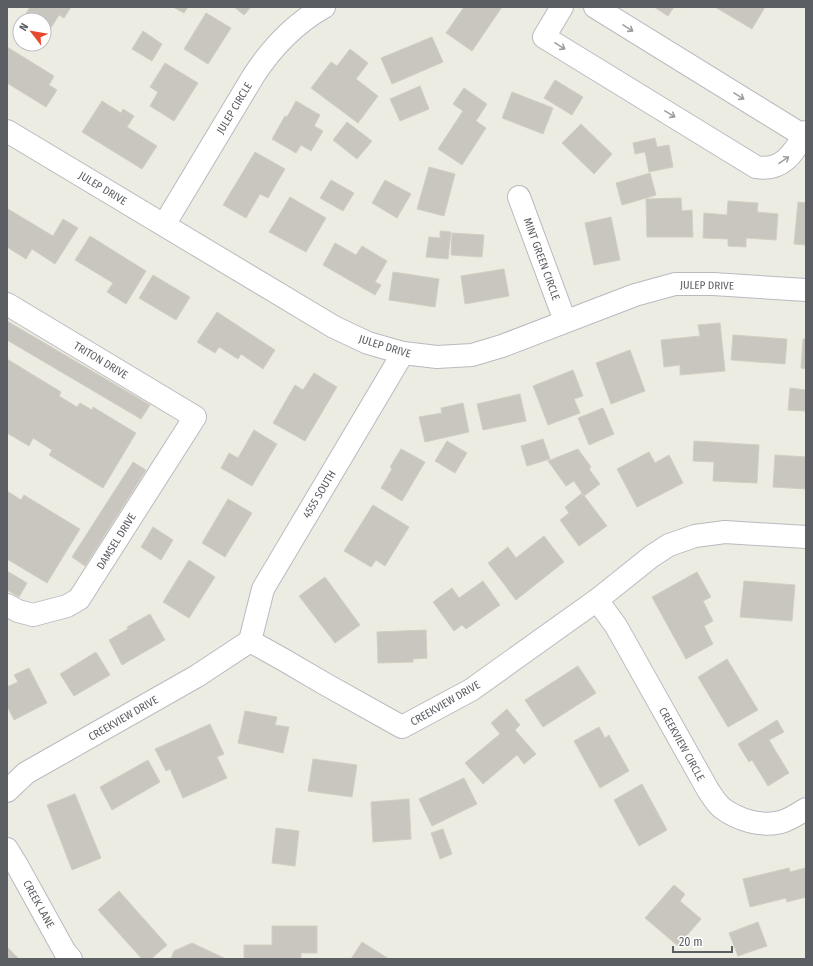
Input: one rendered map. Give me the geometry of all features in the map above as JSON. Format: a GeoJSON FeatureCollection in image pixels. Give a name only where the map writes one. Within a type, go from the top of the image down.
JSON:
{"type":"FeatureCollection","features":[{"type":"Feature","properties":{"kind":"street","name":"JULEP CIRCLE"},"geometry":{"type":"LineString","coordinates":[[164,225],[265,58],[294,27],[324,7]]}},
{"type":"Feature","properties":{"kind":"street"},"geometry":{"type":"LineString","coordinates":[[562,7],[544,37],[756,167],[768,167],[782,163],[789,158],[805,134],[595,7]]}},
{"type":"Feature","properties":{"kind":"street","name":"JULEP DRIVE"},"geometry":{"type":"LineString","coordinates":[[7,132],[334,327],[368,343],[403,353],[437,357],[472,355],[502,346],[635,294],[675,284],[714,284],[806,290]]}},
{"type":"Feature","properties":{"kind":"street","name":"MINT GREEN CIRCLE"},"geometry":{"type":"LineString","coordinates":[[519,198],[565,321]]}},
{"type":"Feature","properties":{"kind":"street","name":"TRITON DRIVE"},"geometry":{"type":"LineString","coordinates":[[7,304],[195,417]]}},
{"type":"Feature","properties":{"kind":"street","name":"4555 SOUTH"},"geometry":{"type":"LineString","coordinates":[[250,641],[263,589],[403,353]]}},
{"type":"Feature","properties":{"kind":"street","name":"DAMSEL DRIVE"},"geometry":{"type":"LineString","coordinates":[[7,605],[18,611],[33,615],[67,606],[79,599],[195,417]]}},
{"type":"Feature","properties":{"kind":"street","name":"CREEKVIEW DRIVE"},"geometry":{"type":"LineString","coordinates":[[7,791],[26,773],[197,676],[250,641],[402,727],[471,690],[597,600],[652,556],[669,545],[695,536],[726,532],[806,537]]}},
{"type":"Feature","properties":{"kind":"street","name":"CREEKVIEW CIRCLE"},"geometry":{"type":"LineString","coordinates":[[597,600],[616,626],[708,790],[721,807],[748,821],[768,824],[782,822],[806,809]]}},
{"type":"Feature","properties":{"kind":"street","name":"CREEK LANE"},"geometry":{"type":"LineString","coordinates":[[7,849],[65,952],[71,959]]}},
{"type":"Feature","properties":{"kind":"building"},"geometry":{"type":"Polygon","coordinates":[[[30,7],[71,7],[64,18],[59,15],[52,26],[52,12],[27,12],[30,7]]]}},
{"type":"Feature","properties":{"kind":"building"},"geometry":{"type":"Polygon","coordinates":[[[173,7],[188,7],[184,13],[173,7]]]}},
{"type":"Feature","properties":{"kind":"building"},"geometry":{"type":"Polygon","coordinates":[[[234,7],[251,7],[244,15],[234,7]]]}},
{"type":"Feature","properties":{"kind":"building"},"geometry":{"type":"Polygon","coordinates":[[[464,7],[502,7],[472,51],[446,33],[464,7]]]}},
{"type":"Feature","properties":{"kind":"building"},"geometry":{"type":"Polygon","coordinates":[[[654,7],[674,7],[668,16],[654,7]]]}},
{"type":"Feature","properties":{"kind":"building"},"geometry":{"type":"Polygon","coordinates":[[[715,7],[765,7],[752,29],[715,7]]]}},
{"type":"Feature","properties":{"kind":"building"},"geometry":{"type":"Polygon","coordinates":[[[206,13],[231,28],[208,64],[184,49],[206,13]]]}},
{"type":"Feature","properties":{"kind":"building"},"geometry":{"type":"Polygon","coordinates":[[[143,31],[162,44],[152,61],[132,49],[143,31]]]}},
{"type":"Feature","properties":{"kind":"building"},"geometry":{"type":"Polygon","coordinates":[[[432,37],[443,62],[392,84],[381,58],[432,37]]]}},
{"type":"Feature","properties":{"kind":"building"},"geometry":{"type":"Polygon","coordinates":[[[7,47],[12,50],[12,52],[15,52],[54,76],[49,85],[57,90],[46,107],[7,83],[7,47]]]}},
{"type":"Feature","properties":{"kind":"building"},"geometry":{"type":"Polygon","coordinates":[[[350,49],[368,63],[356,79],[378,96],[358,123],[311,88],[331,62],[337,66],[350,49]]]}},
{"type":"Feature","properties":{"kind":"building"},"geometry":{"type":"Polygon","coordinates":[[[165,63],[198,83],[174,121],[150,106],[158,92],[150,87],[165,63]]]}},
{"type":"Feature","properties":{"kind":"building"},"geometry":{"type":"Polygon","coordinates":[[[555,80],[583,97],[572,115],[544,98],[555,80]]]}},
{"type":"Feature","properties":{"kind":"building"},"geometry":{"type":"Polygon","coordinates":[[[420,86],[429,109],[400,121],[390,99],[420,86]]]}},
{"type":"Feature","properties":{"kind":"building"},"geometry":{"type":"Polygon","coordinates":[[[464,88],[487,104],[476,121],[486,128],[462,165],[438,149],[463,111],[453,104],[464,88]]]}},
{"type":"Feature","properties":{"kind":"building"},"geometry":{"type":"Polygon","coordinates":[[[512,92],[553,108],[543,134],[502,118],[512,92]]]}},
{"type":"Feature","properties":{"kind":"building"},"geometry":{"type":"Polygon","coordinates":[[[102,101],[121,113],[123,109],[134,116],[127,127],[157,146],[142,169],[82,132],[102,101]]]}},
{"type":"Feature","properties":{"kind":"building"},"geometry":{"type":"Polygon","coordinates":[[[296,101],[320,115],[314,126],[323,131],[311,151],[301,145],[296,153],[272,139],[285,116],[287,117],[296,101]]]}},
{"type":"Feature","properties":{"kind":"building"},"geometry":{"type":"Polygon","coordinates":[[[347,122],[372,141],[357,159],[333,140],[347,122]]]}},
{"type":"Feature","properties":{"kind":"building"},"geometry":{"type":"Polygon","coordinates":[[[581,124],[612,154],[594,174],[562,143],[581,124]]]}},
{"type":"Feature","properties":{"kind":"building"},"geometry":{"type":"Polygon","coordinates":[[[655,138],[657,147],[669,145],[673,167],[649,172],[645,152],[635,154],[633,143],[655,138]]]}},
{"type":"Feature","properties":{"kind":"building"},"geometry":{"type":"Polygon","coordinates":[[[255,152],[285,169],[268,198],[260,194],[246,218],[223,205],[255,152]]]}},
{"type":"Feature","properties":{"kind":"building"},"geometry":{"type":"Polygon","coordinates":[[[429,167],[455,174],[444,216],[417,209],[429,167]]]}},
{"type":"Feature","properties":{"kind":"building"},"geometry":{"type":"Polygon","coordinates":[[[650,173],[656,195],[622,205],[616,183],[650,173]]]}},
{"type":"Feature","properties":{"kind":"building"},"geometry":{"type":"Polygon","coordinates":[[[331,180],[354,193],[343,211],[320,198],[331,180]]]}},
{"type":"Feature","properties":{"kind":"building"},"geometry":{"type":"Polygon","coordinates":[[[385,180],[411,194],[397,218],[372,203],[385,180]]]}},
{"type":"Feature","properties":{"kind":"building"},"geometry":{"type":"Polygon","coordinates":[[[290,197],[326,218],[306,252],[269,232],[290,197]]]}},
{"type":"Feature","properties":{"kind":"building"},"geometry":{"type":"Polygon","coordinates":[[[681,198],[682,211],[692,210],[693,237],[647,237],[646,199],[681,198]]]}},
{"type":"Feature","properties":{"kind":"building"},"geometry":{"type":"Polygon","coordinates":[[[728,201],[758,203],[757,212],[778,214],[776,240],[746,238],[746,247],[728,246],[728,239],[703,238],[704,213],[727,215],[728,201]]]}},
{"type":"Feature","properties":{"kind":"building"},"geometry":{"type":"Polygon","coordinates":[[[798,202],[806,203],[806,245],[794,244],[798,202]]]}},
{"type":"Feature","properties":{"kind":"building"},"geometry":{"type":"Polygon","coordinates":[[[8,209],[53,236],[63,219],[78,228],[55,264],[32,249],[26,259],[7,247],[8,209]]]}},
{"type":"Feature","properties":{"kind":"building"},"geometry":{"type":"Polygon","coordinates":[[[611,217],[620,260],[594,265],[585,223],[611,217]]]}},
{"type":"Feature","properties":{"kind":"building"},"geometry":{"type":"Polygon","coordinates":[[[440,231],[451,232],[448,259],[426,257],[429,237],[440,238],[440,231]]]}},
{"type":"Feature","properties":{"kind":"building"},"geometry":{"type":"Polygon","coordinates":[[[452,233],[484,235],[482,257],[451,255],[452,233]]]}},
{"type":"Feature","properties":{"kind":"building"},"geometry":{"type":"Polygon","coordinates":[[[90,236],[146,271],[126,304],[107,292],[113,283],[75,260],[90,236]]]}},
{"type":"Feature","properties":{"kind":"building"},"geometry":{"type":"Polygon","coordinates":[[[335,243],[356,255],[362,246],[387,261],[375,282],[381,285],[375,295],[323,265],[335,243]]]}},
{"type":"Feature","properties":{"kind":"building"},"geometry":{"type":"Polygon","coordinates":[[[504,269],[509,296],[465,304],[461,276],[504,269]]]}},
{"type":"Feature","properties":{"kind":"building"},"geometry":{"type":"Polygon","coordinates":[[[393,272],[439,279],[435,307],[389,300],[393,272]]]}},
{"type":"Feature","properties":{"kind":"building"},"geometry":{"type":"Polygon","coordinates":[[[153,275],[190,297],[176,320],[139,298],[153,275]]]}},
{"type":"Feature","properties":{"kind":"building"},"geometry":{"type":"Polygon","coordinates":[[[217,312],[275,350],[263,369],[241,354],[238,359],[219,347],[215,353],[197,342],[217,312]]]}},
{"type":"Feature","properties":{"kind":"building"},"geometry":{"type":"Polygon","coordinates":[[[7,321],[150,405],[141,419],[7,340],[7,321]]]}},
{"type":"Feature","properties":{"kind":"building"},"geometry":{"type":"Polygon","coordinates":[[[720,323],[725,371],[680,375],[680,365],[664,367],[661,340],[700,336],[698,325],[720,323]]]}},
{"type":"Feature","properties":{"kind":"building"},"geometry":{"type":"Polygon","coordinates":[[[733,335],[787,339],[785,364],[731,360],[733,335]]]}},
{"type":"Feature","properties":{"kind":"building"},"geometry":{"type":"Polygon","coordinates":[[[803,339],[806,339],[806,369],[801,368],[803,339]]]}},
{"type":"Feature","properties":{"kind":"building"},"geometry":{"type":"Polygon","coordinates":[[[630,350],[645,391],[611,404],[596,363],[630,350]]]}},
{"type":"Feature","properties":{"kind":"building"},"geometry":{"type":"Polygon","coordinates":[[[7,359],[61,392],[59,396],[77,407],[80,403],[92,410],[93,407],[136,433],[103,488],[49,455],[52,450],[33,438],[29,446],[7,433],[7,359]]]}},
{"type":"Feature","properties":{"kind":"building"},"geometry":{"type":"Polygon","coordinates":[[[573,370],[583,396],[574,399],[580,413],[548,425],[533,386],[573,370]]]}},
{"type":"Feature","properties":{"kind":"building"},"geometry":{"type":"Polygon","coordinates":[[[314,373],[337,387],[305,441],[273,423],[295,385],[303,390],[314,373]]]}},
{"type":"Feature","properties":{"kind":"building"},"geometry":{"type":"Polygon","coordinates":[[[790,388],[806,390],[806,411],[788,410],[790,388]]]}},
{"type":"Feature","properties":{"kind":"building"},"geometry":{"type":"Polygon","coordinates":[[[520,394],[526,421],[483,430],[477,404],[520,394]]]}},
{"type":"Feature","properties":{"kind":"building"},"geometry":{"type":"Polygon","coordinates":[[[463,403],[469,432],[425,442],[419,417],[442,413],[441,408],[463,403]]]}},
{"type":"Feature","properties":{"kind":"building"},"geometry":{"type":"Polygon","coordinates":[[[603,408],[614,434],[589,445],[578,418],[603,408]]]}},
{"type":"Feature","properties":{"kind":"building"},"geometry":{"type":"Polygon","coordinates":[[[254,430],[277,444],[252,486],[221,468],[229,453],[238,458],[254,430]]]}},
{"type":"Feature","properties":{"kind":"building"},"geometry":{"type":"Polygon","coordinates":[[[543,439],[550,459],[527,466],[521,446],[543,439]]]}},
{"type":"Feature","properties":{"kind":"building"},"geometry":{"type":"Polygon","coordinates":[[[447,441],[467,453],[455,473],[435,461],[447,441]]]}},
{"type":"Feature","properties":{"kind":"building"},"geometry":{"type":"Polygon","coordinates":[[[694,441],[759,445],[757,483],[713,481],[714,462],[693,461],[694,441]]]}},
{"type":"Feature","properties":{"kind":"building"},"geometry":{"type":"Polygon","coordinates":[[[401,449],[425,462],[402,501],[381,488],[392,469],[390,467],[401,449]]]}},
{"type":"Feature","properties":{"kind":"building"},"geometry":{"type":"Polygon","coordinates":[[[578,449],[591,467],[589,469],[600,484],[584,496],[574,481],[566,486],[548,461],[578,449]]]}},
{"type":"Feature","properties":{"kind":"building"},"geometry":{"type":"Polygon","coordinates":[[[649,452],[655,463],[669,455],[683,483],[637,507],[617,469],[649,452]]]}},
{"type":"Feature","properties":{"kind":"building"},"geometry":{"type":"Polygon","coordinates":[[[775,455],[806,457],[806,489],[773,487],[775,455]]]}},
{"type":"Feature","properties":{"kind":"building"},"geometry":{"type":"Polygon","coordinates":[[[133,462],[146,470],[85,566],[72,557],[133,462]]]}},
{"type":"Feature","properties":{"kind":"building"},"geometry":{"type":"Polygon","coordinates":[[[7,491],[21,500],[24,495],[80,529],[47,583],[7,559],[7,491]]]}},
{"type":"Feature","properties":{"kind":"building"},"geometry":{"type":"Polygon","coordinates":[[[582,493],[607,526],[579,546],[560,520],[569,513],[565,507],[582,493]]]}},
{"type":"Feature","properties":{"kind":"building"},"geometry":{"type":"Polygon","coordinates":[[[228,499],[252,513],[225,557],[202,543],[228,499]]]}},
{"type":"Feature","properties":{"kind":"building"},"geometry":{"type":"Polygon","coordinates":[[[373,505],[409,527],[385,566],[376,560],[371,567],[344,551],[373,505]]]}},
{"type":"Feature","properties":{"kind":"building"},"geometry":{"type":"Polygon","coordinates":[[[153,527],[173,540],[161,560],[141,547],[153,527]]]}},
{"type":"Feature","properties":{"kind":"building"},"geometry":{"type":"Polygon","coordinates":[[[544,536],[564,562],[516,600],[488,563],[508,547],[516,558],[544,536]]]}},
{"type":"Feature","properties":{"kind":"building"},"geometry":{"type":"Polygon","coordinates":[[[189,560],[215,577],[189,618],[163,602],[189,560]]]}},
{"type":"Feature","properties":{"kind":"building"},"geometry":{"type":"Polygon","coordinates":[[[7,571],[27,583],[19,597],[7,590],[7,571]]]}},
{"type":"Feature","properties":{"kind":"building"},"geometry":{"type":"Polygon","coordinates":[[[697,572],[711,597],[703,601],[713,621],[704,626],[713,644],[686,659],[652,597],[697,572]]]}},
{"type":"Feature","properties":{"kind":"building"},"geometry":{"type":"Polygon","coordinates":[[[325,577],[360,625],[335,643],[299,596],[325,577]]]}},
{"type":"Feature","properties":{"kind":"building"},"geometry":{"type":"Polygon","coordinates":[[[483,581],[500,605],[466,629],[462,625],[454,631],[433,602],[452,588],[459,598],[483,581]]]}},
{"type":"Feature","properties":{"kind":"building"},"geometry":{"type":"Polygon","coordinates":[[[744,581],[795,585],[792,621],[740,617],[744,581]]]}},
{"type":"Feature","properties":{"kind":"building"},"geometry":{"type":"Polygon","coordinates":[[[150,614],[165,640],[122,665],[109,640],[128,629],[127,627],[150,614]]]}},
{"type":"Feature","properties":{"kind":"building"},"geometry":{"type":"Polygon","coordinates":[[[426,630],[427,658],[413,659],[413,662],[378,663],[377,632],[426,630]]]}},
{"type":"Feature","properties":{"kind":"building"},"geometry":{"type":"Polygon","coordinates":[[[96,652],[110,675],[74,696],[60,674],[96,652]]]}},
{"type":"Feature","properties":{"kind":"building"},"geometry":{"type":"Polygon","coordinates":[[[727,659],[758,710],[728,727],[698,677],[727,659]]]}},
{"type":"Feature","properties":{"kind":"building"},"geometry":{"type":"Polygon","coordinates":[[[578,666],[596,693],[543,727],[525,700],[578,666]]]}},
{"type":"Feature","properties":{"kind":"building"},"geometry":{"type":"Polygon","coordinates":[[[29,668],[47,703],[14,720],[7,706],[7,687],[18,682],[14,675],[29,668]]]}},
{"type":"Feature","properties":{"kind":"building"},"geometry":{"type":"Polygon","coordinates":[[[507,709],[520,725],[515,730],[536,754],[524,764],[517,755],[483,784],[465,763],[500,734],[491,723],[507,709]]]}},
{"type":"Feature","properties":{"kind":"building"},"geometry":{"type":"Polygon","coordinates":[[[245,711],[277,717],[275,725],[289,727],[283,753],[238,743],[245,711]]]}},
{"type":"Feature","properties":{"kind":"building"},"geometry":{"type":"Polygon","coordinates":[[[777,720],[784,732],[769,740],[789,773],[768,786],[752,760],[749,762],[738,744],[777,720]]]}},
{"type":"Feature","properties":{"kind":"building"},"geometry":{"type":"Polygon","coordinates":[[[210,724],[224,754],[217,757],[227,778],[183,798],[170,769],[166,771],[155,749],[210,724]]]}},
{"type":"Feature","properties":{"kind":"building"},"geometry":{"type":"Polygon","coordinates":[[[599,727],[605,738],[609,735],[629,771],[600,788],[574,741],[599,727]]]}},
{"type":"Feature","properties":{"kind":"building"},"geometry":{"type":"Polygon","coordinates":[[[313,759],[357,765],[352,797],[308,791],[313,759]]]}},
{"type":"Feature","properties":{"kind":"building"},"geometry":{"type":"Polygon","coordinates":[[[148,760],[160,782],[112,810],[100,787],[148,760]]]}},
{"type":"Feature","properties":{"kind":"building"},"geometry":{"type":"Polygon","coordinates":[[[464,778],[477,804],[432,826],[419,799],[464,778]]]}},
{"type":"Feature","properties":{"kind":"building"},"geometry":{"type":"Polygon","coordinates":[[[642,784],[667,830],[639,846],[614,800],[642,784]]]}},
{"type":"Feature","properties":{"kind":"building"},"geometry":{"type":"Polygon","coordinates":[[[75,794],[101,858],[72,870],[47,805],[75,794]]]}},
{"type":"Feature","properties":{"kind":"building"},"geometry":{"type":"Polygon","coordinates":[[[409,799],[411,839],[373,842],[371,802],[409,799]]]}},
{"type":"Feature","properties":{"kind":"building"},"geometry":{"type":"Polygon","coordinates":[[[276,828],[299,831],[295,866],[272,863],[276,828]]]}},
{"type":"Feature","properties":{"kind":"building"},"geometry":{"type":"Polygon","coordinates":[[[443,829],[452,854],[440,859],[431,833],[443,829]]]}},
{"type":"Feature","properties":{"kind":"building"},"geometry":{"type":"Polygon","coordinates":[[[789,868],[790,872],[805,868],[806,897],[787,902],[786,898],[750,907],[743,879],[789,868]]]}},
{"type":"Feature","properties":{"kind":"building"},"geometry":{"type":"Polygon","coordinates":[[[674,885],[685,894],[680,901],[701,919],[678,946],[645,918],[674,885]]]}},
{"type":"Feature","properties":{"kind":"building"},"geometry":{"type":"Polygon","coordinates":[[[119,891],[167,945],[151,959],[142,959],[98,910],[119,891]]]}},
{"type":"Feature","properties":{"kind":"building"},"geometry":{"type":"Polygon","coordinates":[[[758,922],[767,946],[738,956],[729,933],[758,922]]]}},
{"type":"Feature","properties":{"kind":"building"},"geometry":{"type":"Polygon","coordinates":[[[272,926],[317,926],[317,953],[301,953],[301,959],[244,959],[244,945],[272,945],[272,926]]]}},
{"type":"Feature","properties":{"kind":"building"},"geometry":{"type":"Polygon","coordinates":[[[362,942],[389,959],[351,959],[362,942]]]}},
{"type":"Feature","properties":{"kind":"building"},"geometry":{"type":"Polygon","coordinates":[[[192,943],[224,959],[171,959],[174,951],[192,943]]]}},
{"type":"Feature","properties":{"kind":"building"},"geometry":{"type":"Polygon","coordinates":[[[7,947],[19,959],[7,959],[7,947]]]}}]}
